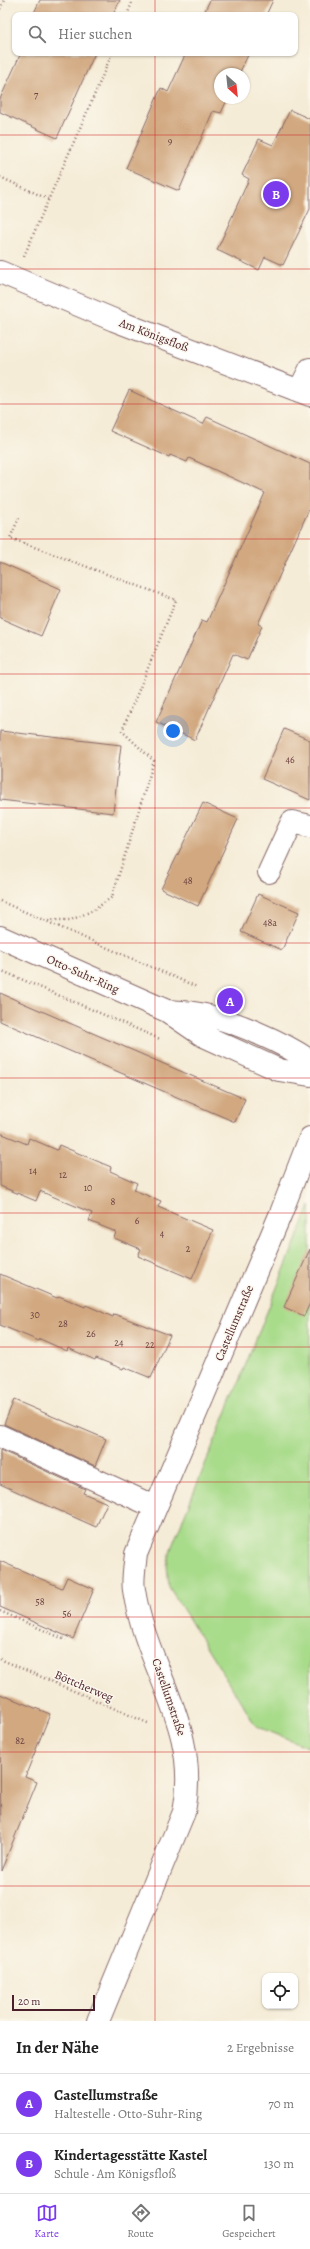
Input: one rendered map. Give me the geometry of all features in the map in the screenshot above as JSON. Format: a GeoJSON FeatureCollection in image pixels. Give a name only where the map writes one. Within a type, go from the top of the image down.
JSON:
{"type":"FeatureCollection","features":[{"type":"Feature","properties":{"kind":"street","name":"Am Königsfloß"},"geometry":{"type":"LineString","coordinates":[[7,275],[114,320],[305,393]]}},
{"type":"Feature","properties":{"kind":"street"},"geometry":{"type":"LineString","coordinates":[[305,393],[310,369]]}},
{"type":"Feature","properties":{"kind":"street"},"geometry":{"type":"LineString","coordinates":[[269,872],[292,822],[310,826]]}},
{"type":"Feature","properties":{"kind":"street","name":"Otto-Suhr-Ring"},"geometry":{"type":"LineString","coordinates":[[0,937],[167,1011],[202,1035],[272,1067],[285,1071],[310,1075]]}},
{"type":"Feature","properties":{"kind":"street","name":"Otto-Suhr-Ring"},"geometry":{"type":"LineString","coordinates":[[167,1011],[200,1014],[220,1018],[289,1047],[310,1061]]}},
{"type":"Feature","properties":{"kind":"street","name":"Castellumstraße"},"geometry":{"type":"LineString","coordinates":[[98,2021],[184,1812],[189,1791],[189,1769],[183,1736],[141,1619],[133,1589],[136,1554],[281,1213],[310,1138]]}},
{"type":"Feature","properties":{"kind":"street"},"geometry":{"type":"LineString","coordinates":[[0,1436],[155,1507]]}},
{"type":"Feature","properties":{"kind":"path"},"geometry":{"type":"LineString","coordinates":[[0,9],[4,0]]}},
{"type":"Feature","properties":{"kind":"path"},"geometry":{"type":"LineString","coordinates":[[128,12],[133,0]]}},
{"type":"Feature","properties":{"kind":"path"},"geometry":{"type":"LineString","coordinates":[[7,275],[48,199],[78,138],[111,56]]}},
{"type":"Feature","properties":{"kind":"path"},"geometry":{"type":"LineString","coordinates":[[0,178],[48,199]]}},
{"type":"Feature","properties":{"kind":"path"},"geometry":{"type":"LineString","coordinates":[[19,518],[10,538],[176,600],[122,731],[154,761],[112,897],[94,910],[71,920],[45,920]]}},
{"type":"Feature","properties":{"kind":"path"},"geometry":{"type":"LineString","coordinates":[[0,901],[202,988]]}},
{"type":"Feature","properties":{"kind":"path"},"geometry":{"type":"LineString","coordinates":[[0,970],[162,1040]]}},
{"type":"Feature","properties":{"kind":"path"},"geometry":{"type":"LineString","coordinates":[[0,1611],[66,1640]]}},
{"type":"Feature","properties":{"kind":"path","name":"Böttcherweg"},"geometry":{"type":"LineString","coordinates":[[0,1660],[154,1725]]}},
{"type":"Feature","properties":{"kind":"green space"},"geometry":{"type":"Polygon","coordinates":[[[310,1206],[310,1748],[256,1726],[169,1587],[167,1565],[172,1546],[310,1206]]]}},
{"type":"Feature","properties":{"kind":"building"},"geometry":{"type":"Polygon","coordinates":[[[40,0],[120,0],[114,12],[34,12],[40,0]]]}},
{"type":"Feature","properties":{"kind":"building"},"geometry":{"type":"Polygon","coordinates":[[[210,0],[273,0],[267,12],[204,12],[210,0]]]}},
{"type":"Feature","properties":{"kind":"building"},"geometry":{"type":"Polygon","coordinates":[[[20,56],[94,56],[57,138],[0,112],[0,99],[20,56]]]}},
{"type":"Feature","properties":{"kind":"building"},"geometry":{"type":"Polygon","coordinates":[[[185,56],[248,56],[242,68],[214,68],[214,104],[225,104],[221,113],[213,111],[179,191],[126,168],[161,88],[168,92],[185,56]]]}},
{"type":"Feature","properties":{"kind":"building"},"geometry":{"type":"Polygon","coordinates":[[[290,110],[310,119],[310,209],[283,265],[265,257],[259,270],[217,250],[249,179],[242,175],[259,139],[273,145],[290,110]]]}},
{"type":"Feature","properties":{"kind":"building"},"geometry":{"type":"Polygon","coordinates":[[[129,390],[203,424],[207,417],[310,464],[310,507],[258,624],[262,626],[247,660],[233,654],[195,740],[156,722],[202,620],[207,622],[265,493],[189,458],[187,462],[170,455],[169,457],[110,431],[129,390]]]}},
{"type":"Feature","properties":{"kind":"building"},"geometry":{"type":"Polygon","coordinates":[[[0,562],[61,589],[41,636],[0,618],[0,562]]]}},
{"type":"Feature","properties":{"kind":"building"},"geometry":{"type":"Polygon","coordinates":[[[284,729],[310,740],[310,800],[262,779],[284,729]]]}},
{"type":"Feature","properties":{"kind":"building"},"geometry":{"type":"Polygon","coordinates":[[[0,731],[121,745],[113,813],[0,800],[0,731]]]}},
{"type":"Feature","properties":{"kind":"building"},"geometry":{"type":"Polygon","coordinates":[[[203,803],[238,819],[198,906],[161,889],[203,803]]]}},
{"type":"Feature","properties":{"kind":"building"},"geometry":{"type":"Polygon","coordinates":[[[258,894],[299,912],[282,950],[241,932],[258,894]]]}},
{"type":"Feature","properties":{"kind":"building"},"geometry":{"type":"Polygon","coordinates":[[[0,993],[245,1099],[235,1122],[0,1021],[0,993]]]}},
{"type":"Feature","properties":{"kind":"building"},"geometry":{"type":"Polygon","coordinates":[[[0,1133],[27,1144],[29,1138],[57,1150],[59,1145],[111,1167],[110,1171],[137,1183],[134,1190],[161,1201],[158,1207],[213,1230],[192,1279],[138,1256],[141,1249],[114,1238],[116,1232],[89,1221],[92,1213],[40,1191],[36,1201],[0,1186],[0,1133]]]}},
{"type":"Feature","properties":{"kind":"building"},"geometry":{"type":"Polygon","coordinates":[[[310,1249],[310,1303],[304,1316],[284,1307],[310,1249]]]}},
{"type":"Feature","properties":{"kind":"building"},"geometry":{"type":"Polygon","coordinates":[[[0,1274],[57,1298],[59,1296],[85,1307],[86,1305],[113,1317],[114,1314],[170,1335],[151,1378],[96,1358],[95,1360],[68,1348],[67,1351],[40,1339],[39,1341],[0,1325],[0,1274]]]}},
{"type":"Feature","properties":{"kind":"building"},"geometry":{"type":"Polygon","coordinates":[[[14,1400],[106,1439],[95,1466],[4,1424],[14,1400]]]}},
{"type":"Feature","properties":{"kind":"building"},"geometry":{"type":"Polygon","coordinates":[[[0,1450],[85,1489],[83,1493],[107,1503],[96,1527],[0,1484],[0,1450]]]}},
{"type":"Feature","properties":{"kind":"building"},"geometry":{"type":"Polygon","coordinates":[[[0,1561],[62,1588],[67,1577],[94,1589],[73,1639],[0,1607],[0,1561]]]}},
{"type":"Feature","properties":{"kind":"building"},"geometry":{"type":"Polygon","coordinates":[[[0,1694],[50,1714],[25,1777],[37,1782],[1,1871],[0,1694]]]}},
{"type":"Feature","properties":{"kind":"place","name":"Kindertagesstätte Kastel"},"geometry":{"type":"Point","coordinates":[276,194]}},
{"type":"Feature","properties":{"kind":"place","name":"Castellumstraße"},"geometry":{"type":"Point","coordinates":[230,1001]}}]}
